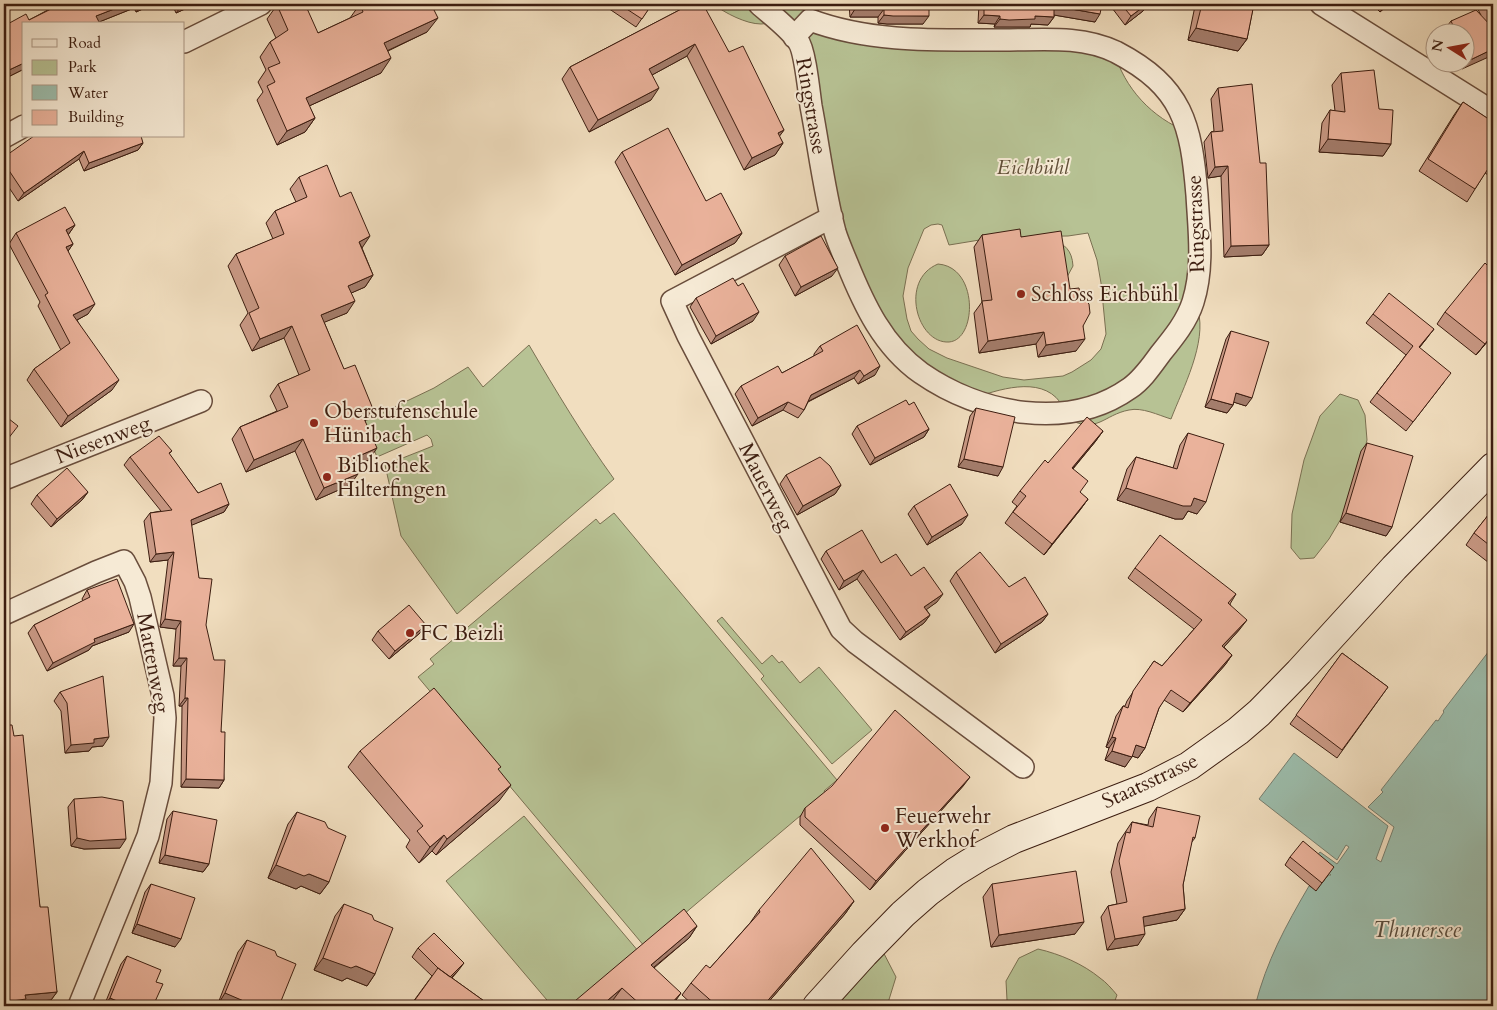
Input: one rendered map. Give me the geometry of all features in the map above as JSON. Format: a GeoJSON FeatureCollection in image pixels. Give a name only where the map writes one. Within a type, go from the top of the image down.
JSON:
{"type":"FeatureCollection","features":[{"type":"Feature","properties":{"kind":"main road","name":"Staatsstrasse"},"geometry":{"type":"LineString","coordinates":[[817,1006],[903,914],[955,872],[1014,839],[1148,787],[1189,766],[1238,732],[1259,714],[1394,568],[1493,467]]}},
{"type":"Feature","properties":{"kind":"street"},"geometry":{"type":"LineString","coordinates":[[185,42],[261,4]]}},
{"type":"Feature","properties":{"kind":"street","name":"Ringstrasse"},"geometry":{"type":"LineString","coordinates":[[759,4],[800,43],[836,235],[861,296],[882,333],[895,349],[923,374],[961,395],[998,407],[1040,413],[1078,411],[1096,405],[1129,388],[1140,379],[1176,335],[1192,304],[1200,264],[1200,238],[1194,161],[1186,125],[1173,97],[1166,88],[1128,60],[1106,48],[1081,40],[920,39],[863,34],[817,12],[794,37]]}},
{"type":"Feature","properties":{"kind":"street"},"geometry":{"type":"LineString","coordinates":[[1321,4],[1493,112]]}},
{"type":"Feature","properties":{"kind":"street"},"geometry":{"type":"LineString","coordinates":[[4,137],[22,127]]}},
{"type":"Feature","properties":{"kind":"street","name":"Mauerweg"},"geometry":{"type":"LineString","coordinates":[[832,217],[672,301],[688,336],[841,629],[863,648],[1023,767]]}},
{"type":"Feature","properties":{"kind":"street","name":"Niesenweg"},"geometry":{"type":"LineString","coordinates":[[4,479],[201,401]]}},
{"type":"Feature","properties":{"kind":"street","name":"Mattenweg"},"geometry":{"type":"LineString","coordinates":[[4,614],[124,561],[135,582],[140,597],[163,696],[165,718],[161,783],[148,836],[79,1006]]}},
{"type":"Feature","properties":{"kind":"green space","name":"Eichbühl"},"geometry":{"type":"Polygon","coordinates":[[[713,4],[824,4],[811,19],[1114,51],[1125,77],[1141,100],[1163,119],[1188,132],[1200,323],[1197,351],[1171,419],[1134,409],[1120,412],[1100,422],[1087,425],[1068,419],[1067,412],[1060,402],[1052,394],[1041,389],[1018,387],[971,399],[923,374],[858,289],[800,43],[777,21],[755,24],[736,17],[713,4]],[[931,225],[924,229],[908,268],[903,296],[911,331],[929,349],[947,358],[1003,377],[1024,380],[1063,376],[1091,360],[1101,349],[1106,334],[1101,283],[1097,260],[1088,233],[1068,236],[998,237],[949,245],[942,225],[931,225]]]}},
{"type":"Feature","properties":{"kind":"green space"},"geometry":{"type":"Polygon","coordinates":[[[1052,238],[1064,246],[1071,256],[1073,266],[1067,277],[1052,238]]]}},
{"type":"Feature","properties":{"kind":"green space"},"geometry":{"type":"Polygon","coordinates":[[[938,264],[951,268],[961,277],[967,289],[969,303],[969,317],[965,329],[958,338],[949,342],[938,340],[928,333],[921,322],[917,310],[916,296],[919,283],[926,272],[938,264]]]}},
{"type":"Feature","properties":{"kind":"green space"},"geometry":{"type":"Polygon","coordinates":[[[529,345],[570,413],[614,479],[457,614],[401,536],[385,465],[433,446],[431,439],[427,435],[377,457],[363,422],[434,388],[468,367],[483,387],[529,345]]]}},
{"type":"Feature","properties":{"kind":"green space"},"geometry":{"type":"Polygon","coordinates":[[[1340,394],[1358,400],[1365,415],[1367,440],[1348,507],[1329,539],[1314,558],[1300,559],[1291,548],[1292,514],[1304,460],[1320,416],[1340,394]]]}},
{"type":"Feature","properties":{"kind":"green space"},"geometry":{"type":"Polygon","coordinates":[[[614,513],[837,780],[824,791],[826,794],[645,947],[418,677],[434,664],[430,659],[596,519],[600,524],[614,513]]]}},
{"type":"Feature","properties":{"kind":"green space"},"geometry":{"type":"Polygon","coordinates":[[[722,617],[762,664],[772,655],[779,663],[782,661],[800,683],[819,667],[872,730],[832,764],[761,679],[764,676],[717,621],[722,617]]]}},
{"type":"Feature","properties":{"kind":"green space"},"geometry":{"type":"Polygon","coordinates":[[[524,816],[639,952],[575,1006],[552,1006],[446,881],[524,816]]]}},
{"type":"Feature","properties":{"kind":"green space"},"geometry":{"type":"Polygon","coordinates":[[[877,940],[896,977],[887,1006],[817,1006],[877,940]]]}},
{"type":"Feature","properties":{"kind":"green space"},"geometry":{"type":"Polygon","coordinates":[[[1038,949],[1071,960],[1102,980],[1117,995],[1113,1006],[1010,1006],[1007,1000],[1006,981],[1019,958],[1038,949]]]}},
{"type":"Feature","properties":{"kind":"water","name":"Thunersee"},"geometry":{"type":"Polygon","coordinates":[[[1489,651],[1493,654],[1493,1006],[1255,1006],[1265,974],[1278,944],[1309,886],[1316,890],[1328,875],[1331,875],[1313,860],[1320,852],[1337,864],[1349,847],[1346,845],[1337,860],[1259,799],[1294,753],[1388,826],[1376,859],[1381,862],[1394,827],[1368,807],[1383,792],[1381,790],[1436,720],[1438,721],[1443,711],[1489,651]]]}},
{"type":"Feature","properties":{"kind":"building"},"geometry":{"type":"Polygon","coordinates":[[[61,4],[127,4],[96,16],[99,22],[22,22],[22,64],[9,70],[10,74],[4,77],[4,26],[26,14],[29,20],[61,4]]]}},
{"type":"Feature","properties":{"kind":"building"},"geometry":{"type":"Polygon","coordinates":[[[305,4],[318,33],[363,12],[360,4],[431,4],[438,18],[384,43],[391,58],[306,98],[315,118],[287,131],[267,86],[275,82],[268,68],[280,63],[270,42],[288,30],[277,5],[305,4]]]}},
{"type":"Feature","properties":{"kind":"building"},"geometry":{"type":"Polygon","coordinates":[[[619,4],[652,4],[642,19],[619,4]]]}},
{"type":"Feature","properties":{"kind":"building"},"geometry":{"type":"Polygon","coordinates":[[[691,4],[703,4],[729,52],[743,46],[784,130],[778,133],[783,143],[752,158],[695,44],[649,69],[659,88],[598,120],[570,67],[691,4]]]}},
{"type":"Feature","properties":{"kind":"building"},"geometry":{"type":"Polygon","coordinates":[[[855,4],[929,4],[929,16],[884,15],[884,9],[855,9],[855,4]]]}},
{"type":"Feature","properties":{"kind":"building"},"geometry":{"type":"Polygon","coordinates":[[[984,4],[1102,4],[1100,14],[1054,6],[1054,17],[1035,16],[1035,19],[1009,20],[1000,19],[1000,16],[984,15],[984,4]]]}},
{"type":"Feature","properties":{"kind":"building"},"geometry":{"type":"Polygon","coordinates":[[[1121,4],[1147,4],[1131,16],[1121,4]]]}},
{"type":"Feature","properties":{"kind":"building"},"geometry":{"type":"Polygon","coordinates":[[[1202,4],[1254,4],[1247,39],[1196,28],[1202,4]]]}},
{"type":"Feature","properties":{"kind":"building"},"geometry":{"type":"Polygon","coordinates":[[[1485,4],[1493,4],[1492,20],[1485,4]]]}},
{"type":"Feature","properties":{"kind":"building"},"geometry":{"type":"Polygon","coordinates":[[[1476,10],[1493,28],[1493,49],[1474,58],[1474,22],[1451,21],[1476,10]]]}},
{"type":"Feature","properties":{"kind":"building"},"geometry":{"type":"Polygon","coordinates":[[[1374,70],[1379,109],[1393,110],[1391,144],[1328,139],[1330,110],[1345,112],[1341,73],[1374,70]]]}},
{"type":"Feature","properties":{"kind":"building"},"geometry":{"type":"Polygon","coordinates":[[[1252,84],[1260,163],[1266,163],[1269,245],[1231,246],[1228,166],[1215,167],[1211,132],[1223,131],[1218,88],[1252,84]]]}},
{"type":"Feature","properties":{"kind":"building"},"geometry":{"type":"Polygon","coordinates":[[[1463,102],[1493,122],[1493,161],[1475,189],[1428,159],[1463,102]]]}},
{"type":"Feature","properties":{"kind":"building"},"geometry":{"type":"Polygon","coordinates":[[[668,128],[706,201],[721,193],[742,233],[682,265],[622,152],[668,128]]]}},
{"type":"Feature","properties":{"kind":"building"},"geometry":{"type":"Polygon","coordinates":[[[31,138],[142,138],[143,143],[89,163],[84,151],[24,193],[4,163],[4,157],[31,138]]]}},
{"type":"Feature","properties":{"kind":"building"},"geometry":{"type":"Polygon","coordinates":[[[327,165],[340,197],[351,192],[370,236],[359,242],[373,275],[348,286],[355,301],[321,315],[344,369],[355,365],[373,409],[362,414],[377,448],[352,459],[358,474],[324,488],[303,439],[254,460],[240,427],[288,407],[278,384],[310,370],[292,326],[260,339],[249,313],[259,308],[236,254],[284,234],[275,211],[307,197],[299,177],[327,165]]]}},
{"type":"Feature","properties":{"kind":"building"},"geometry":{"type":"Polygon","coordinates":[[[65,207],[75,225],[66,230],[73,244],[66,247],[95,304],[73,315],[119,380],[68,416],[34,369],[70,343],[45,295],[48,293],[16,233],[65,207]]]}},
{"type":"Feature","properties":{"kind":"building","name":"Schloss Eichbühl"},"geometry":{"type":"Polygon","coordinates":[[[1020,229],[1021,237],[1061,231],[1070,289],[1079,288],[1080,294],[1089,304],[1090,313],[1083,326],[1085,339],[1046,345],[1044,332],[988,341],[982,301],[992,300],[982,235],[1020,229]]]}},
{"type":"Feature","properties":{"kind":"building"},"geometry":{"type":"Polygon","coordinates":[[[821,236],[838,268],[801,287],[785,256],[821,236]]]}},
{"type":"Feature","properties":{"kind":"building"},"geometry":{"type":"Polygon","coordinates":[[[1485,263],[1489,267],[1493,263],[1493,333],[1485,344],[1445,312],[1485,263]]]}},
{"type":"Feature","properties":{"kind":"building"},"geometry":{"type":"Polygon","coordinates":[[[733,278],[738,286],[743,283],[759,312],[716,336],[696,298],[733,278]]]}},
{"type":"Feature","properties":{"kind":"building"},"geometry":{"type":"Polygon","coordinates":[[[1389,293],[1434,329],[1419,347],[1451,373],[1413,422],[1377,393],[1413,346],[1373,314],[1389,293]]]}},
{"type":"Feature","properties":{"kind":"building"},"geometry":{"type":"Polygon","coordinates":[[[857,325],[880,366],[864,376],[860,370],[811,395],[804,410],[788,402],[758,418],[741,386],[778,366],[782,373],[823,351],[820,346],[857,325]]]}},
{"type":"Feature","properties":{"kind":"building"},"geometry":{"type":"Polygon","coordinates":[[[1231,331],[1269,342],[1252,398],[1236,393],[1233,405],[1211,399],[1231,331]]]}},
{"type":"Feature","properties":{"kind":"building"},"geometry":{"type":"Polygon","coordinates":[[[4,353],[8,360],[4,362],[4,353]]]}},
{"type":"Feature","properties":{"kind":"building"},"geometry":{"type":"Polygon","coordinates":[[[906,400],[909,405],[914,402],[929,429],[875,458],[857,426],[906,400]]]}},
{"type":"Feature","properties":{"kind":"building"},"geometry":{"type":"Polygon","coordinates":[[[976,408],[1015,417],[1003,467],[964,459],[976,408]]]}},
{"type":"Feature","properties":{"kind":"building"},"geometry":{"type":"Polygon","coordinates":[[[4,415],[18,426],[4,444],[4,415]]]}},
{"type":"Feature","properties":{"kind":"building"},"geometry":{"type":"Polygon","coordinates":[[[1087,417],[1103,431],[1072,468],[1088,481],[1080,492],[1088,499],[1052,544],[1013,512],[1026,496],[1020,491],[1045,460],[1048,463],[1087,417]]]}},
{"type":"Feature","properties":{"kind":"building"},"geometry":{"type":"Polygon","coordinates":[[[1188,433],[1224,444],[1206,502],[1194,498],[1191,506],[1183,506],[1126,488],[1136,457],[1177,469],[1188,433]]]}},
{"type":"Feature","properties":{"kind":"building"},"geometry":{"type":"Polygon","coordinates":[[[159,436],[172,451],[169,453],[198,493],[221,483],[229,504],[191,520],[199,578],[212,579],[206,625],[214,660],[225,660],[221,732],[225,732],[224,780],[186,779],[188,698],[185,698],[187,658],[179,658],[181,621],[165,619],[174,552],[156,554],[150,513],[172,510],[130,457],[159,436]]]}},
{"type":"Feature","properties":{"kind":"building"},"geometry":{"type":"Polygon","coordinates":[[[1367,443],[1413,456],[1392,527],[1346,513],[1367,443]]]}},
{"type":"Feature","properties":{"kind":"building"},"geometry":{"type":"Polygon","coordinates":[[[820,457],[830,466],[841,485],[803,506],[786,475],[820,457]]]}},
{"type":"Feature","properties":{"kind":"building"},"geometry":{"type":"Polygon","coordinates":[[[67,468],[88,492],[57,519],[37,495],[67,468]]]}},
{"type":"Feature","properties":{"kind":"building"},"geometry":{"type":"Polygon","coordinates":[[[950,484],[968,515],[932,537],[914,506],[950,484]]]}},
{"type":"Feature","properties":{"kind":"building"},"geometry":{"type":"Polygon","coordinates":[[[1493,509],[1493,548],[1474,533],[1493,509]]]}},
{"type":"Feature","properties":{"kind":"building"},"geometry":{"type":"Polygon","coordinates":[[[862,530],[881,563],[896,554],[911,576],[924,567],[943,594],[924,607],[930,615],[906,632],[863,570],[844,581],[826,551],[862,530]]]}},
{"type":"Feature","properties":{"kind":"building"},"geometry":{"type":"Polygon","coordinates":[[[1160,535],[1236,594],[1228,603],[1247,620],[1222,646],[1232,655],[1190,703],[1171,690],[1159,708],[1145,748],[1136,745],[1132,757],[1112,751],[1116,738],[1112,737],[1123,706],[1128,708],[1133,691],[1154,661],[1162,666],[1202,620],[1135,568],[1160,535]]]}},
{"type":"Feature","properties":{"kind":"building"},"geometry":{"type":"Polygon","coordinates":[[[980,552],[1009,587],[1025,577],[1048,614],[1001,644],[956,572],[980,552]]]}},
{"type":"Feature","properties":{"kind":"building"},"geometry":{"type":"Polygon","coordinates":[[[117,579],[134,624],[94,639],[95,642],[53,663],[34,625],[90,597],[87,590],[117,579]]]}},
{"type":"Feature","properties":{"kind":"building"},"geometry":{"type":"Polygon","coordinates":[[[409,605],[426,625],[395,651],[378,631],[409,605]]]}},
{"type":"Feature","properties":{"kind":"building"},"geometry":{"type":"Polygon","coordinates":[[[4,645],[8,654],[4,656],[4,645]]]}},
{"type":"Feature","properties":{"kind":"building"},"geometry":{"type":"Polygon","coordinates":[[[1342,653],[1388,687],[1342,750],[1296,715],[1342,653]]]}},
{"type":"Feature","properties":{"kind":"building"},"geometry":{"type":"Polygon","coordinates":[[[4,658],[9,669],[4,671],[4,658]]]}},
{"type":"Feature","properties":{"kind":"building"},"geometry":{"type":"Polygon","coordinates":[[[103,676],[109,737],[94,739],[94,743],[71,745],[67,703],[60,692],[103,676]]]}},
{"type":"Feature","properties":{"kind":"building"},"geometry":{"type":"Polygon","coordinates":[[[434,688],[501,767],[498,769],[511,785],[447,839],[444,835],[430,847],[417,831],[423,826],[360,751],[434,688]]]}},
{"type":"Feature","properties":{"kind":"building"},"geometry":{"type":"Polygon","coordinates":[[[895,710],[970,777],[876,881],[805,817],[805,808],[832,786],[895,710]]]}},
{"type":"Feature","properties":{"kind":"building"},"geometry":{"type":"Polygon","coordinates":[[[4,725],[12,725],[14,736],[23,735],[40,907],[48,907],[57,992],[25,995],[26,999],[6,1002],[4,976],[4,725]]]}},
{"type":"Feature","properties":{"kind":"building"},"geometry":{"type":"Polygon","coordinates":[[[102,797],[123,801],[126,839],[90,841],[77,838],[74,799],[102,797]]]}},
{"type":"Feature","properties":{"kind":"building"},"geometry":{"type":"Polygon","coordinates":[[[1157,807],[1200,816],[1195,838],[1193,837],[1183,885],[1185,909],[1143,917],[1145,934],[1115,939],[1108,906],[1127,902],[1119,861],[1126,832],[1130,833],[1132,822],[1153,827],[1157,807]]]}},
{"type":"Feature","properties":{"kind":"building"},"geometry":{"type":"Polygon","coordinates":[[[173,811],[217,820],[209,864],[165,855],[173,811]]]}},
{"type":"Feature","properties":{"kind":"building"},"geometry":{"type":"Polygon","coordinates":[[[297,812],[325,822],[328,828],[346,836],[329,882],[309,874],[304,876],[276,865],[297,812]]]}},
{"type":"Feature","properties":{"kind":"building"},"geometry":{"type":"Polygon","coordinates":[[[1303,841],[1334,867],[1322,883],[1290,857],[1303,841]]]}},
{"type":"Feature","properties":{"kind":"building"},"geometry":{"type":"Polygon","coordinates":[[[811,848],[854,901],[763,1006],[717,1006],[691,983],[706,965],[710,968],[760,912],[759,910],[811,848]]]}},
{"type":"Feature","properties":{"kind":"building"},"geometry":{"type":"Polygon","coordinates":[[[1076,871],[1084,922],[999,935],[992,884],[1076,871]]]}},
{"type":"Feature","properties":{"kind":"building"},"geometry":{"type":"Polygon","coordinates":[[[151,884],[195,898],[181,939],[137,924],[151,884]]]}},
{"type":"Feature","properties":{"kind":"building"},"geometry":{"type":"Polygon","coordinates":[[[344,904],[372,915],[374,920],[393,928],[375,974],[356,966],[351,968],[323,958],[344,904]]]}},
{"type":"Feature","properties":{"kind":"building"},"geometry":{"type":"Polygon","coordinates":[[[684,909],[697,926],[651,965],[681,993],[669,1006],[642,1006],[622,988],[601,1006],[569,1006],[684,909]]]}},
{"type":"Feature","properties":{"kind":"building"},"geometry":{"type":"Polygon","coordinates":[[[434,933],[464,963],[450,977],[418,948],[434,933]]]}},
{"type":"Feature","properties":{"kind":"building"},"geometry":{"type":"Polygon","coordinates":[[[247,940],[275,951],[277,956],[296,964],[279,1006],[269,1006],[259,1002],[253,1005],[225,993],[247,940]]]}},
{"type":"Feature","properties":{"kind":"building"},"geometry":{"type":"Polygon","coordinates":[[[127,956],[161,970],[156,982],[163,984],[153,1006],[129,1006],[110,998],[127,956]]]}},
{"type":"Feature","properties":{"kind":"building"},"geometry":{"type":"Polygon","coordinates":[[[438,968],[491,1006],[416,1006],[412,1004],[438,968]]]}},
{"type":"Feature","properties":{"kind":"place","name":"Schloss Eichbühl"},"geometry":{"type":"Point","coordinates":[1021,294]}},
{"type":"Feature","properties":{"kind":"place","name":"Oberstufenschule Hünibach"},"geometry":{"type":"Point","coordinates":[314,423]}},
{"type":"Feature","properties":{"kind":"place","name":"Bibliothek Hilterfingen"},"geometry":{"type":"Point","coordinates":[327,477]}},
{"type":"Feature","properties":{"kind":"place","name":"FC Beizli"},"geometry":{"type":"Point","coordinates":[410,633]}},
{"type":"Feature","properties":{"kind":"place","name":"Feuerwehr Werkhof"},"geometry":{"type":"Point","coordinates":[885,828]}}]}
